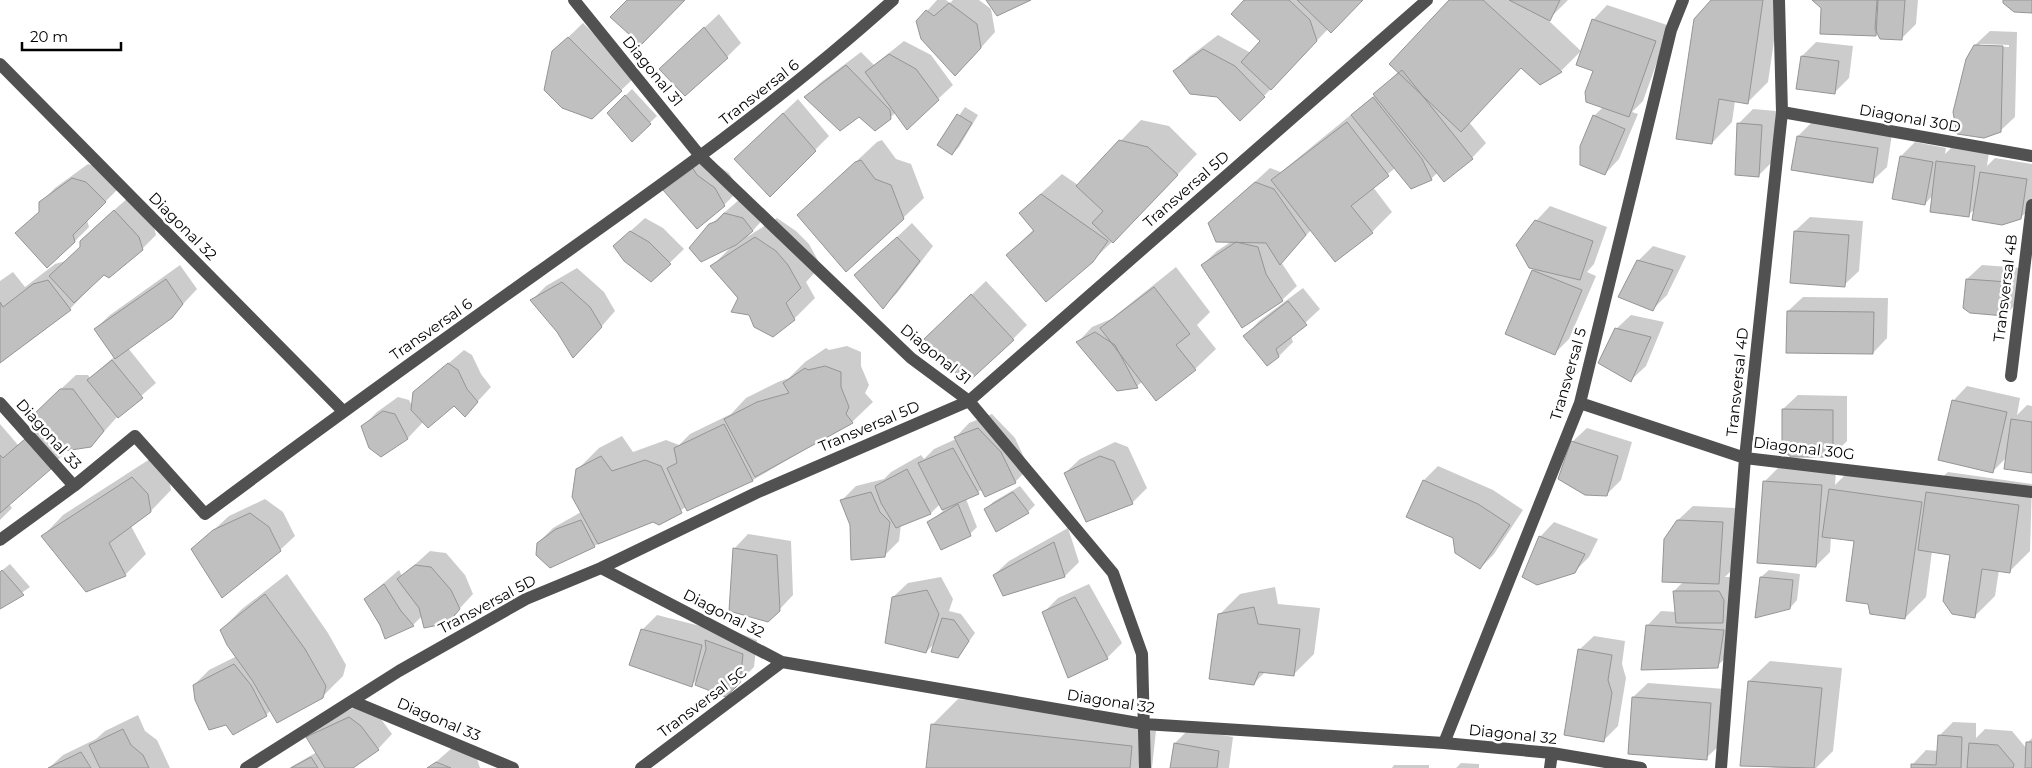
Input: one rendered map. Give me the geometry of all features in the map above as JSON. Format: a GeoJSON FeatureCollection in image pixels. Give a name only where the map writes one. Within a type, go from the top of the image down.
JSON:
{"type":"FeatureCollection","features":[{"type":"Feature","properties":{"kind":"street","name":"Transversal 6"},"geometry":{"type":"LineString","coordinates":[[0,540],[74,486],[135,436],[205,514],[343,411],[702,157],[830,57],[893,0]]}},
{"type":"Feature","properties":{"kind":"street","name":"Transversal 5D"},"geometry":{"type":"LineString","coordinates":[[246,768],[399,671],[526,598],[600,568],[756,493],[969,401],[1427,0]]}},
{"type":"Feature","properties":{"kind":"street","name":"Transversal 5"},"geometry":{"type":"LineString","coordinates":[[1444,743],[1580,404],[1671,30],[1683,0]]}},
{"type":"Feature","properties":{"kind":"street","name":"Transversal 4D"},"geometry":{"type":"LineString","coordinates":[[1721,768],[1745,458],[1782,112],[1779,0]]}},
{"type":"Feature","properties":{"kind":"street","name":"Diagonal 31"},"geometry":{"type":"LineString","coordinates":[[580,2],[702,157],[911,358],[969,401],[1113,573],[1142,654],[1145,768]]}},
{"type":"Feature","properties":{"kind":"street","name":"Diagonal 32"},"geometry":{"type":"LineString","coordinates":[[0,64],[343,411]]}},
{"type":"Feature","properties":{"kind":"street","name":"Diagonal 30D"},"geometry":{"type":"LineString","coordinates":[[1782,112],[2032,156]]}},
{"type":"Feature","properties":{"kind":"street","name":"Transversal 4B"},"geometry":{"type":"LineString","coordinates":[[2011,376],[2032,204]]}},
{"type":"Feature","properties":{"kind":"street","name":"Diagonal 33"},"geometry":{"type":"LineString","coordinates":[[0,403],[74,486]]}},
{"type":"Feature","properties":{"kind":"street","name":"Diagonal 30G"},"geometry":{"type":"LineString","coordinates":[[1580,404],[1745,458],[2032,492]]}},
{"type":"Feature","properties":{"kind":"street","name":"Diagonal 32"},"geometry":{"type":"LineString","coordinates":[[600,568],[782,662],[1144,724],[1444,743],[1552,753],[1641,768]]}},
{"type":"Feature","properties":{"kind":"street","name":"Transversal 5C"},"geometry":{"type":"LineString","coordinates":[[641,768],[782,662]]}},
{"type":"Feature","properties":{"kind":"street","name":"Diagonal 33"},"geometry":{"type":"LineString","coordinates":[[352,701],[513,768]]}},
{"type":"Feature","properties":{"kind":"street"},"geometry":{"type":"LineString","coordinates":[[1550,768],[1552,753]]}},
{"type":"Feature","properties":{"kind":"building"},"geometry":{"type":"Polygon","coordinates":[[[627,0],[685,0],[641,45],[610,17],[627,0]]]}},
{"type":"Feature","properties":{"kind":"building"},"geometry":{"type":"Polygon","coordinates":[[[986,0],[1031,0],[997,16],[986,0]]]}},
{"type":"Feature","properties":{"kind":"building"},"geometry":{"type":"Polygon","coordinates":[[[1244,0],[1289,0],[1310,20],[1317,41],[1271,90],[1241,62],[1260,41],[1231,14],[1244,0]]]}},
{"type":"Feature","properties":{"kind":"building"},"geometry":{"type":"Polygon","coordinates":[[[1297,0],[1363,0],[1331,33],[1297,0]]]}},
{"type":"Feature","properties":{"kind":"building"},"geometry":{"type":"Polygon","coordinates":[[[1449,0],[1483,0],[1562,72],[1540,85],[1521,68],[1461,132],[1389,64],[1449,0]]]}},
{"type":"Feature","properties":{"kind":"building"},"geometry":{"type":"Polygon","coordinates":[[[1509,0],[1560,0],[1550,21],[1509,0]]]}},
{"type":"Feature","properties":{"kind":"building"},"geometry":{"type":"Polygon","coordinates":[[[1711,0],[1763,0],[1748,104],[1719,99],[1712,144],[1676,139],[1694,19],[1711,0]]]}},
{"type":"Feature","properties":{"kind":"building"},"geometry":{"type":"Polygon","coordinates":[[[1812,0],[1878,0],[1876,36],[1820,34],[1821,8],[1812,0]]]}},
{"type":"Feature","properties":{"kind":"building"},"geometry":{"type":"Polygon","coordinates":[[[1877,0],[1905,0],[1902,40],[1880,39],[1875,29],[1877,0]]]}},
{"type":"Feature","properties":{"kind":"building"},"geometry":{"type":"Polygon","coordinates":[[[2003,0],[2032,0],[2032,13],[2014,12],[2003,3],[2003,0]]]}},
{"type":"Feature","properties":{"kind":"building"},"geometry":{"type":"Polygon","coordinates":[[[949,3],[977,24],[981,48],[955,76],[921,39],[916,21],[926,10],[934,16],[949,3]]]}},
{"type":"Feature","properties":{"kind":"building"},"geometry":{"type":"Polygon","coordinates":[[[1592,19],[1656,41],[1629,117],[1586,102],[1585,92],[1593,71],[1576,65],[1592,19]]]}},
{"type":"Feature","properties":{"kind":"building"},"geometry":{"type":"Polygon","coordinates":[[[704,27],[728,58],[685,96],[659,69],[704,27]]]}},
{"type":"Feature","properties":{"kind":"building"},"geometry":{"type":"Polygon","coordinates":[[[568,37],[622,91],[592,119],[562,108],[544,90],[552,51],[568,37]]]}},
{"type":"Feature","properties":{"kind":"building"},"geometry":{"type":"Polygon","coordinates":[[[1974,45],[2003,46],[2001,132],[1984,138],[1957,134],[1953,112],[1966,59],[1974,45]]]}},
{"type":"Feature","properties":{"kind":"building"},"geometry":{"type":"Polygon","coordinates":[[[1203,49],[1235,66],[1265,97],[1240,121],[1217,97],[1190,94],[1173,71],[1203,49]]]}},
{"type":"Feature","properties":{"kind":"building"},"geometry":{"type":"Polygon","coordinates":[[[889,54],[916,69],[939,100],[907,130],[865,72],[889,54]]]}},
{"type":"Feature","properties":{"kind":"building"},"geometry":{"type":"Polygon","coordinates":[[[1801,56],[1839,61],[1835,94],[1796,89],[1801,56]]]}},
{"type":"Feature","properties":{"kind":"building"},"geometry":{"type":"Polygon","coordinates":[[[846,65],[890,110],[891,119],[875,131],[859,117],[840,131],[804,97],[846,65]]]}},
{"type":"Feature","properties":{"kind":"building"},"geometry":{"type":"Polygon","coordinates":[[[1402,70],[1473,159],[1444,182],[1373,94],[1402,70]]]}},
{"type":"Feature","properties":{"kind":"building"},"geometry":{"type":"Polygon","coordinates":[[[625,95],[651,124],[632,142],[607,113],[625,95]]]}},
{"type":"Feature","properties":{"kind":"building"},"geometry":{"type":"Polygon","coordinates":[[[1373,97],[1422,159],[1432,180],[1411,189],[1351,115],[1373,97]]]}},
{"type":"Feature","properties":{"kind":"building"},"geometry":{"type":"Polygon","coordinates":[[[783,113],[816,151],[770,197],[734,159],[783,113]]]}},
{"type":"Feature","properties":{"kind":"building"},"geometry":{"type":"Polygon","coordinates":[[[957,114],[972,123],[952,155],[937,145],[957,114]]]}},
{"type":"Feature","properties":{"kind":"building"},"geometry":{"type":"Polygon","coordinates":[[[1593,115],[1625,129],[1605,175],[1580,165],[1580,146],[1593,115]]]}},
{"type":"Feature","properties":{"kind":"building"},"geometry":{"type":"Polygon","coordinates":[[[1347,122],[1389,176],[1351,206],[1373,233],[1335,262],[1271,180],[1347,122]]]}},
{"type":"Feature","properties":{"kind":"building"},"geometry":{"type":"Polygon","coordinates":[[[1737,123],[1762,125],[1759,177],[1735,175],[1737,123]]]}},
{"type":"Feature","properties":{"kind":"building"},"geometry":{"type":"Polygon","coordinates":[[[1797,136],[1878,148],[1873,183],[1791,170],[1797,136]]]}},
{"type":"Feature","properties":{"kind":"building"},"geometry":{"type":"Polygon","coordinates":[[[1119,140],[1148,147],[1178,175],[1113,243],[1092,223],[1103,211],[1076,186],[1119,140]]]}},
{"type":"Feature","properties":{"kind":"building"},"geometry":{"type":"Polygon","coordinates":[[[1900,156],[1933,162],[1925,205],[1892,199],[1900,156]]]}},
{"type":"Feature","properties":{"kind":"building"},"geometry":{"type":"Polygon","coordinates":[[[861,160],[875,179],[891,185],[904,219],[846,272],[797,215],[855,162],[861,160]]]}},
{"type":"Feature","properties":{"kind":"building"},"geometry":{"type":"Polygon","coordinates":[[[1936,161],[1975,166],[1969,217],[1930,212],[1936,161]]]}},
{"type":"Feature","properties":{"kind":"building"},"geometry":{"type":"Polygon","coordinates":[[[692,167],[697,175],[715,188],[725,206],[697,229],[663,190],[692,167]]]}},
{"type":"Feature","properties":{"kind":"building"},"geometry":{"type":"Polygon","coordinates":[[[1980,172],[2027,179],[2021,219],[2002,225],[1972,220],[1980,172]]]}},
{"type":"Feature","properties":{"kind":"building"},"geometry":{"type":"Polygon","coordinates":[[[72,178],[86,182],[106,202],[73,235],[75,242],[47,268],[15,233],[39,212],[39,202],[72,178]]]}},
{"type":"Feature","properties":{"kind":"building"},"geometry":{"type":"Polygon","coordinates":[[[1255,182],[1274,189],[1306,235],[1280,265],[1266,243],[1216,242],[1208,223],[1255,182]]]}},
{"type":"Feature","properties":{"kind":"building"},"geometry":{"type":"Polygon","coordinates":[[[1041,194],[1108,241],[1093,262],[1046,302],[1006,255],[1034,231],[1019,213],[1041,194]]]}},
{"type":"Feature","properties":{"kind":"building"},"geometry":{"type":"Polygon","coordinates":[[[114,210],[139,237],[143,250],[109,278],[104,275],[74,303],[49,276],[80,247],[80,241],[114,210]]]}},
{"type":"Feature","properties":{"kind":"building"},"geometry":{"type":"Polygon","coordinates":[[[724,213],[743,218],[753,231],[736,245],[701,262],[689,248],[709,224],[717,221],[724,213]]]}},
{"type":"Feature","properties":{"kind":"building"},"geometry":{"type":"Polygon","coordinates":[[[1535,220],[1593,241],[1580,280],[1529,268],[1516,245],[1535,220]]]}},
{"type":"Feature","properties":{"kind":"building"},"geometry":{"type":"Polygon","coordinates":[[[630,231],[649,242],[671,264],[651,282],[624,261],[613,246],[630,231]]]}},
{"type":"Feature","properties":{"kind":"building"},"geometry":{"type":"Polygon","coordinates":[[[1794,231],[1849,235],[1845,287],[1790,283],[1794,231]]]}},
{"type":"Feature","properties":{"kind":"building"},"geometry":{"type":"Polygon","coordinates":[[[755,237],[776,251],[788,265],[801,288],[786,303],[795,320],[773,337],[754,327],[749,315],[731,312],[738,298],[710,266],[755,237]]]}},
{"type":"Feature","properties":{"kind":"building"},"geometry":{"type":"Polygon","coordinates":[[[897,237],[920,261],[883,309],[854,275],[897,237]]]}},
{"type":"Feature","properties":{"kind":"building"},"geometry":{"type":"Polygon","coordinates":[[[1236,242],[1258,247],[1266,274],[1283,301],[1242,328],[1201,265],[1236,242]]]}},
{"type":"Feature","properties":{"kind":"building"},"geometry":{"type":"Polygon","coordinates":[[[1637,260],[1673,270],[1653,311],[1618,297],[1637,260]]]}},
{"type":"Feature","properties":{"kind":"building"},"geometry":{"type":"Polygon","coordinates":[[[1532,270],[1582,290],[1555,355],[1505,334],[1532,270]]]}},
{"type":"Feature","properties":{"kind":"building"},"geometry":{"type":"Polygon","coordinates":[[[166,279],[183,304],[172,318],[115,359],[94,329],[166,279]]]}},
{"type":"Feature","properties":{"kind":"building"},"geometry":{"type":"Polygon","coordinates":[[[1966,279],[2008,282],[2005,316],[1970,313],[1963,308],[1966,279]]]}},
{"type":"Feature","properties":{"kind":"building"},"geometry":{"type":"Polygon","coordinates":[[[48,280],[71,310],[0,363],[0,302],[3,307],[33,284],[48,280]]]}},
{"type":"Feature","properties":{"kind":"building"},"geometry":{"type":"Polygon","coordinates":[[[562,282],[590,307],[602,327],[573,358],[557,332],[530,300],[562,282]]]}},
{"type":"Feature","properties":{"kind":"building"},"geometry":{"type":"Polygon","coordinates":[[[1154,287],[1190,334],[1176,345],[1196,370],[1156,401],[1100,328],[1154,287]]]}},
{"type":"Feature","properties":{"kind":"building"},"geometry":{"type":"Polygon","coordinates":[[[971,294],[1014,340],[966,384],[924,339],[971,294]]]}},
{"type":"Feature","properties":{"kind":"building"},"geometry":{"type":"Polygon","coordinates":[[[1288,301],[1307,325],[1276,349],[1279,357],[1267,366],[1243,336],[1288,301]]]}},
{"type":"Feature","properties":{"kind":"building"},"geometry":{"type":"Polygon","coordinates":[[[1787,311],[1874,312],[1873,354],[1786,353],[1787,311]]]}},
{"type":"Feature","properties":{"kind":"building"},"geometry":{"type":"Polygon","coordinates":[[[1615,328],[1651,337],[1631,382],[1598,363],[1615,328]]]}},
{"type":"Feature","properties":{"kind":"building"},"geometry":{"type":"Polygon","coordinates":[[[1095,332],[1115,345],[1138,388],[1117,391],[1076,342],[1095,332]]]}},
{"type":"Feature","properties":{"kind":"building"},"geometry":{"type":"Polygon","coordinates":[[[112,360],[143,398],[118,418],[87,380],[112,360]]]}},
{"type":"Feature","properties":{"kind":"building"},"geometry":{"type":"Polygon","coordinates":[[[448,363],[458,370],[467,389],[478,402],[465,417],[454,406],[428,428],[411,410],[413,392],[448,363]]]}},
{"type":"Feature","properties":{"kind":"building"},"geometry":{"type":"Polygon","coordinates":[[[825,366],[841,372],[841,387],[849,407],[846,414],[853,423],[755,477],[724,419],[757,402],[789,393],[783,383],[805,368],[808,370],[825,366]]]}},
{"type":"Feature","properties":{"kind":"building"},"geometry":{"type":"Polygon","coordinates":[[[60,389],[73,389],[104,431],[91,447],[64,451],[31,417],[60,389]]]}},
{"type":"Feature","properties":{"kind":"building"},"geometry":{"type":"Polygon","coordinates":[[[1952,400],[2007,412],[1993,473],[1938,460],[1952,400]]]}},
{"type":"Feature","properties":{"kind":"building"},"geometry":{"type":"Polygon","coordinates":[[[1782,409],[1833,410],[1833,457],[1791,457],[1782,450],[1782,409]]]}},
{"type":"Feature","properties":{"kind":"building"},"geometry":{"type":"Polygon","coordinates":[[[383,411],[395,414],[408,439],[381,457],[369,448],[361,426],[383,411]]]}},
{"type":"Feature","properties":{"kind":"building"},"geometry":{"type":"Polygon","coordinates":[[[2011,419],[2032,422],[2032,473],[2004,469],[2011,419]]]}},
{"type":"Feature","properties":{"kind":"building"},"geometry":{"type":"Polygon","coordinates":[[[724,424],[753,481],[687,511],[667,468],[677,463],[674,448],[724,424]]]}},
{"type":"Feature","properties":{"kind":"building"},"geometry":{"type":"Polygon","coordinates":[[[978,428],[1001,452],[1016,483],[985,497],[954,437],[978,428]]]}},
{"type":"Feature","properties":{"kind":"building"},"geometry":{"type":"Polygon","coordinates":[[[25,439],[51,469],[0,513],[0,455],[3,458],[25,439]]]}},
{"type":"Feature","properties":{"kind":"building"},"geometry":{"type":"Polygon","coordinates":[[[1571,441],[1618,456],[1607,496],[1585,495],[1558,479],[1571,441]]]}},
{"type":"Feature","properties":{"kind":"building"},"geometry":{"type":"Polygon","coordinates":[[[953,448],[979,494],[942,510],[918,463],[953,448]]]}},
{"type":"Feature","properties":{"kind":"building"},"geometry":{"type":"Polygon","coordinates":[[[601,456],[612,471],[645,460],[661,466],[682,513],[659,525],[653,522],[598,544],[572,497],[576,469],[601,456]]]}},
{"type":"Feature","properties":{"kind":"building"},"geometry":{"type":"Polygon","coordinates":[[[1100,456],[1114,461],[1133,504],[1086,522],[1064,473],[1100,456]]]}},
{"type":"Feature","properties":{"kind":"building"},"geometry":{"type":"Polygon","coordinates":[[[907,469],[931,514],[896,528],[881,503],[875,486],[907,469]]]}},
{"type":"Feature","properties":{"kind":"building"},"geometry":{"type":"Polygon","coordinates":[[[132,477],[148,494],[151,512],[109,543],[126,576],[86,592],[41,536],[132,477]]]}},
{"type":"Feature","properties":{"kind":"building"},"geometry":{"type":"Polygon","coordinates":[[[1423,480],[1478,504],[1510,525],[1480,569],[1455,553],[1453,538],[1406,517],[1423,480]]]}},
{"type":"Feature","properties":{"kind":"building"},"geometry":{"type":"Polygon","coordinates":[[[1763,481],[1822,485],[1816,567],[1757,563],[1763,481]]]}},
{"type":"Feature","properties":{"kind":"building"},"geometry":{"type":"Polygon","coordinates":[[[1829,489],[1922,502],[1905,619],[1870,614],[1868,604],[1846,601],[1854,541],[1822,537],[1829,489]]]}},
{"type":"Feature","properties":{"kind":"building"},"geometry":{"type":"Polygon","coordinates":[[[871,492],[880,512],[890,522],[885,557],[851,560],[850,525],[840,500],[871,492]]]}},
{"type":"Feature","properties":{"kind":"building"},"geometry":{"type":"Polygon","coordinates":[[[1013,492],[1029,513],[996,532],[984,509],[1013,492]]]}},
{"type":"Feature","properties":{"kind":"building"},"geometry":{"type":"Polygon","coordinates":[[[1926,492],[2019,505],[2010,573],[1982,569],[1975,618],[1952,614],[1943,601],[1950,555],[1918,550],[1926,492]]]}},
{"type":"Feature","properties":{"kind":"building"},"geometry":{"type":"Polygon","coordinates":[[[958,504],[971,536],[941,550],[927,522],[958,504]]]}},
{"type":"Feature","properties":{"kind":"building"},"geometry":{"type":"Polygon","coordinates":[[[250,513],[269,527],[281,551],[222,598],[191,549],[213,530],[250,513]]]}},
{"type":"Feature","properties":{"kind":"building"},"geometry":{"type":"Polygon","coordinates":[[[581,520],[595,547],[550,568],[536,555],[537,543],[556,529],[581,520]]]}},
{"type":"Feature","properties":{"kind":"building"},"geometry":{"type":"Polygon","coordinates":[[[1677,520],[1723,522],[1719,584],[1662,582],[1664,539],[1677,520]]]}},
{"type":"Feature","properties":{"kind":"building"},"geometry":{"type":"Polygon","coordinates":[[[1539,536],[1585,554],[1575,573],[1537,585],[1522,577],[1539,536]]]}},
{"type":"Feature","properties":{"kind":"building"},"geometry":{"type":"Polygon","coordinates":[[[1054,542],[1065,577],[1003,596],[993,575],[1054,542]]]}},
{"type":"Feature","properties":{"kind":"building"},"geometry":{"type":"Polygon","coordinates":[[[733,548],[777,555],[780,611],[768,622],[729,611],[733,548]]]}},
{"type":"Feature","properties":{"kind":"building"},"geometry":{"type":"Polygon","coordinates":[[[415,565],[431,567],[451,590],[460,609],[448,623],[424,628],[419,608],[397,579],[415,565]]]}},
{"type":"Feature","properties":{"kind":"building"},"geometry":{"type":"Polygon","coordinates":[[[2,570],[24,595],[0,609],[0,572],[2,570]]]}},
{"type":"Feature","properties":{"kind":"building"},"geometry":{"type":"Polygon","coordinates":[[[1760,577],[1793,580],[1790,609],[1755,618],[1760,577]]]}},
{"type":"Feature","properties":{"kind":"building"},"geometry":{"type":"Polygon","coordinates":[[[384,584],[401,611],[414,626],[385,639],[380,625],[364,599],[384,584]]]}},
{"type":"Feature","properties":{"kind":"building"},"geometry":{"type":"Polygon","coordinates":[[[927,590],[939,614],[926,653],[885,643],[892,597],[927,590]]]}},
{"type":"Feature","properties":{"kind":"building"},"geometry":{"type":"Polygon","coordinates":[[[1673,591],[1719,591],[1724,600],[1723,623],[1676,623],[1673,591]]]}},
{"type":"Feature","properties":{"kind":"building"},"geometry":{"type":"Polygon","coordinates":[[[265,594],[305,649],[326,686],[323,698],[277,723],[252,680],[227,645],[220,630],[265,594]]]}},
{"type":"Feature","properties":{"kind":"building"},"geometry":{"type":"Polygon","coordinates":[[[1075,597],[1108,659],[1068,678],[1042,612],[1075,597]]]}},
{"type":"Feature","properties":{"kind":"building"},"geometry":{"type":"Polygon","coordinates":[[[1254,607],[1258,624],[1300,629],[1294,676],[1259,672],[1254,685],[1209,679],[1218,614],[1254,607]]]}},
{"type":"Feature","properties":{"kind":"building"},"geometry":{"type":"Polygon","coordinates":[[[942,618],[954,620],[969,641],[958,658],[931,652],[942,618]]]}},
{"type":"Feature","properties":{"kind":"building"},"geometry":{"type":"Polygon","coordinates":[[[1646,625],[1724,630],[1718,668],[1641,670],[1646,625]]]}},
{"type":"Feature","properties":{"kind":"building"},"geometry":{"type":"Polygon","coordinates":[[[641,629],[702,645],[692,687],[629,665],[641,629]]]}},
{"type":"Feature","properties":{"kind":"building"},"geometry":{"type":"Polygon","coordinates":[[[705,640],[743,654],[740,683],[726,697],[695,685],[706,649],[705,640]]]}},
{"type":"Feature","properties":{"kind":"building"},"geometry":{"type":"Polygon","coordinates":[[[1578,649],[1612,655],[1608,680],[1612,693],[1604,742],[1564,735],[1578,649]]]}},
{"type":"Feature","properties":{"kind":"building"},"geometry":{"type":"Polygon","coordinates":[[[234,664],[251,685],[267,716],[233,735],[226,725],[209,730],[195,700],[193,685],[234,664]]]}},
{"type":"Feature","properties":{"kind":"building"},"geometry":{"type":"Polygon","coordinates":[[[1748,681],[1822,688],[1814,768],[1740,766],[1748,681]]]}},
{"type":"Feature","properties":{"kind":"building"},"geometry":{"type":"Polygon","coordinates":[[[1632,697],[1711,703],[1707,760],[1628,754],[1632,697]]]}},
{"type":"Feature","properties":{"kind":"building"},"geometry":{"type":"Polygon","coordinates":[[[349,717],[361,726],[379,750],[353,768],[325,768],[306,737],[349,717]]]}},
{"type":"Feature","properties":{"kind":"building"},"geometry":{"type":"Polygon","coordinates":[[[931,724],[1132,746],[1130,768],[926,768],[931,724]]]}},
{"type":"Feature","properties":{"kind":"building"},"geometry":{"type":"Polygon","coordinates":[[[123,729],[131,745],[143,755],[149,768],[100,768],[89,745],[123,729]]]}},
{"type":"Feature","properties":{"kind":"building"},"geometry":{"type":"Polygon","coordinates":[[[1938,735],[1962,737],[1961,768],[1911,768],[1911,764],[1936,765],[1938,735]]]}},
{"type":"Feature","properties":{"kind":"building"},"geometry":{"type":"Polygon","coordinates":[[[2026,742],[2032,742],[2032,768],[2025,768],[2026,742]]]}},
{"type":"Feature","properties":{"kind":"building"},"geometry":{"type":"Polygon","coordinates":[[[1174,743],[1219,751],[1217,768],[1170,768],[1174,743]]]}},
{"type":"Feature","properties":{"kind":"building"},"geometry":{"type":"Polygon","coordinates":[[[1969,743],[1998,745],[2014,764],[2013,768],[1967,768],[1969,743]]]}},
{"type":"Feature","properties":{"kind":"building"},"geometry":{"type":"Polygon","coordinates":[[[81,752],[91,768],[48,768],[81,752]]]}},
{"type":"Feature","properties":{"kind":"building"},"geometry":{"type":"Polygon","coordinates":[[[311,757],[318,768],[291,768],[311,757]]]}},
{"type":"Feature","properties":{"kind":"building"},"geometry":{"type":"Polygon","coordinates":[[[436,762],[451,768],[427,768],[436,762]]]}}]}
